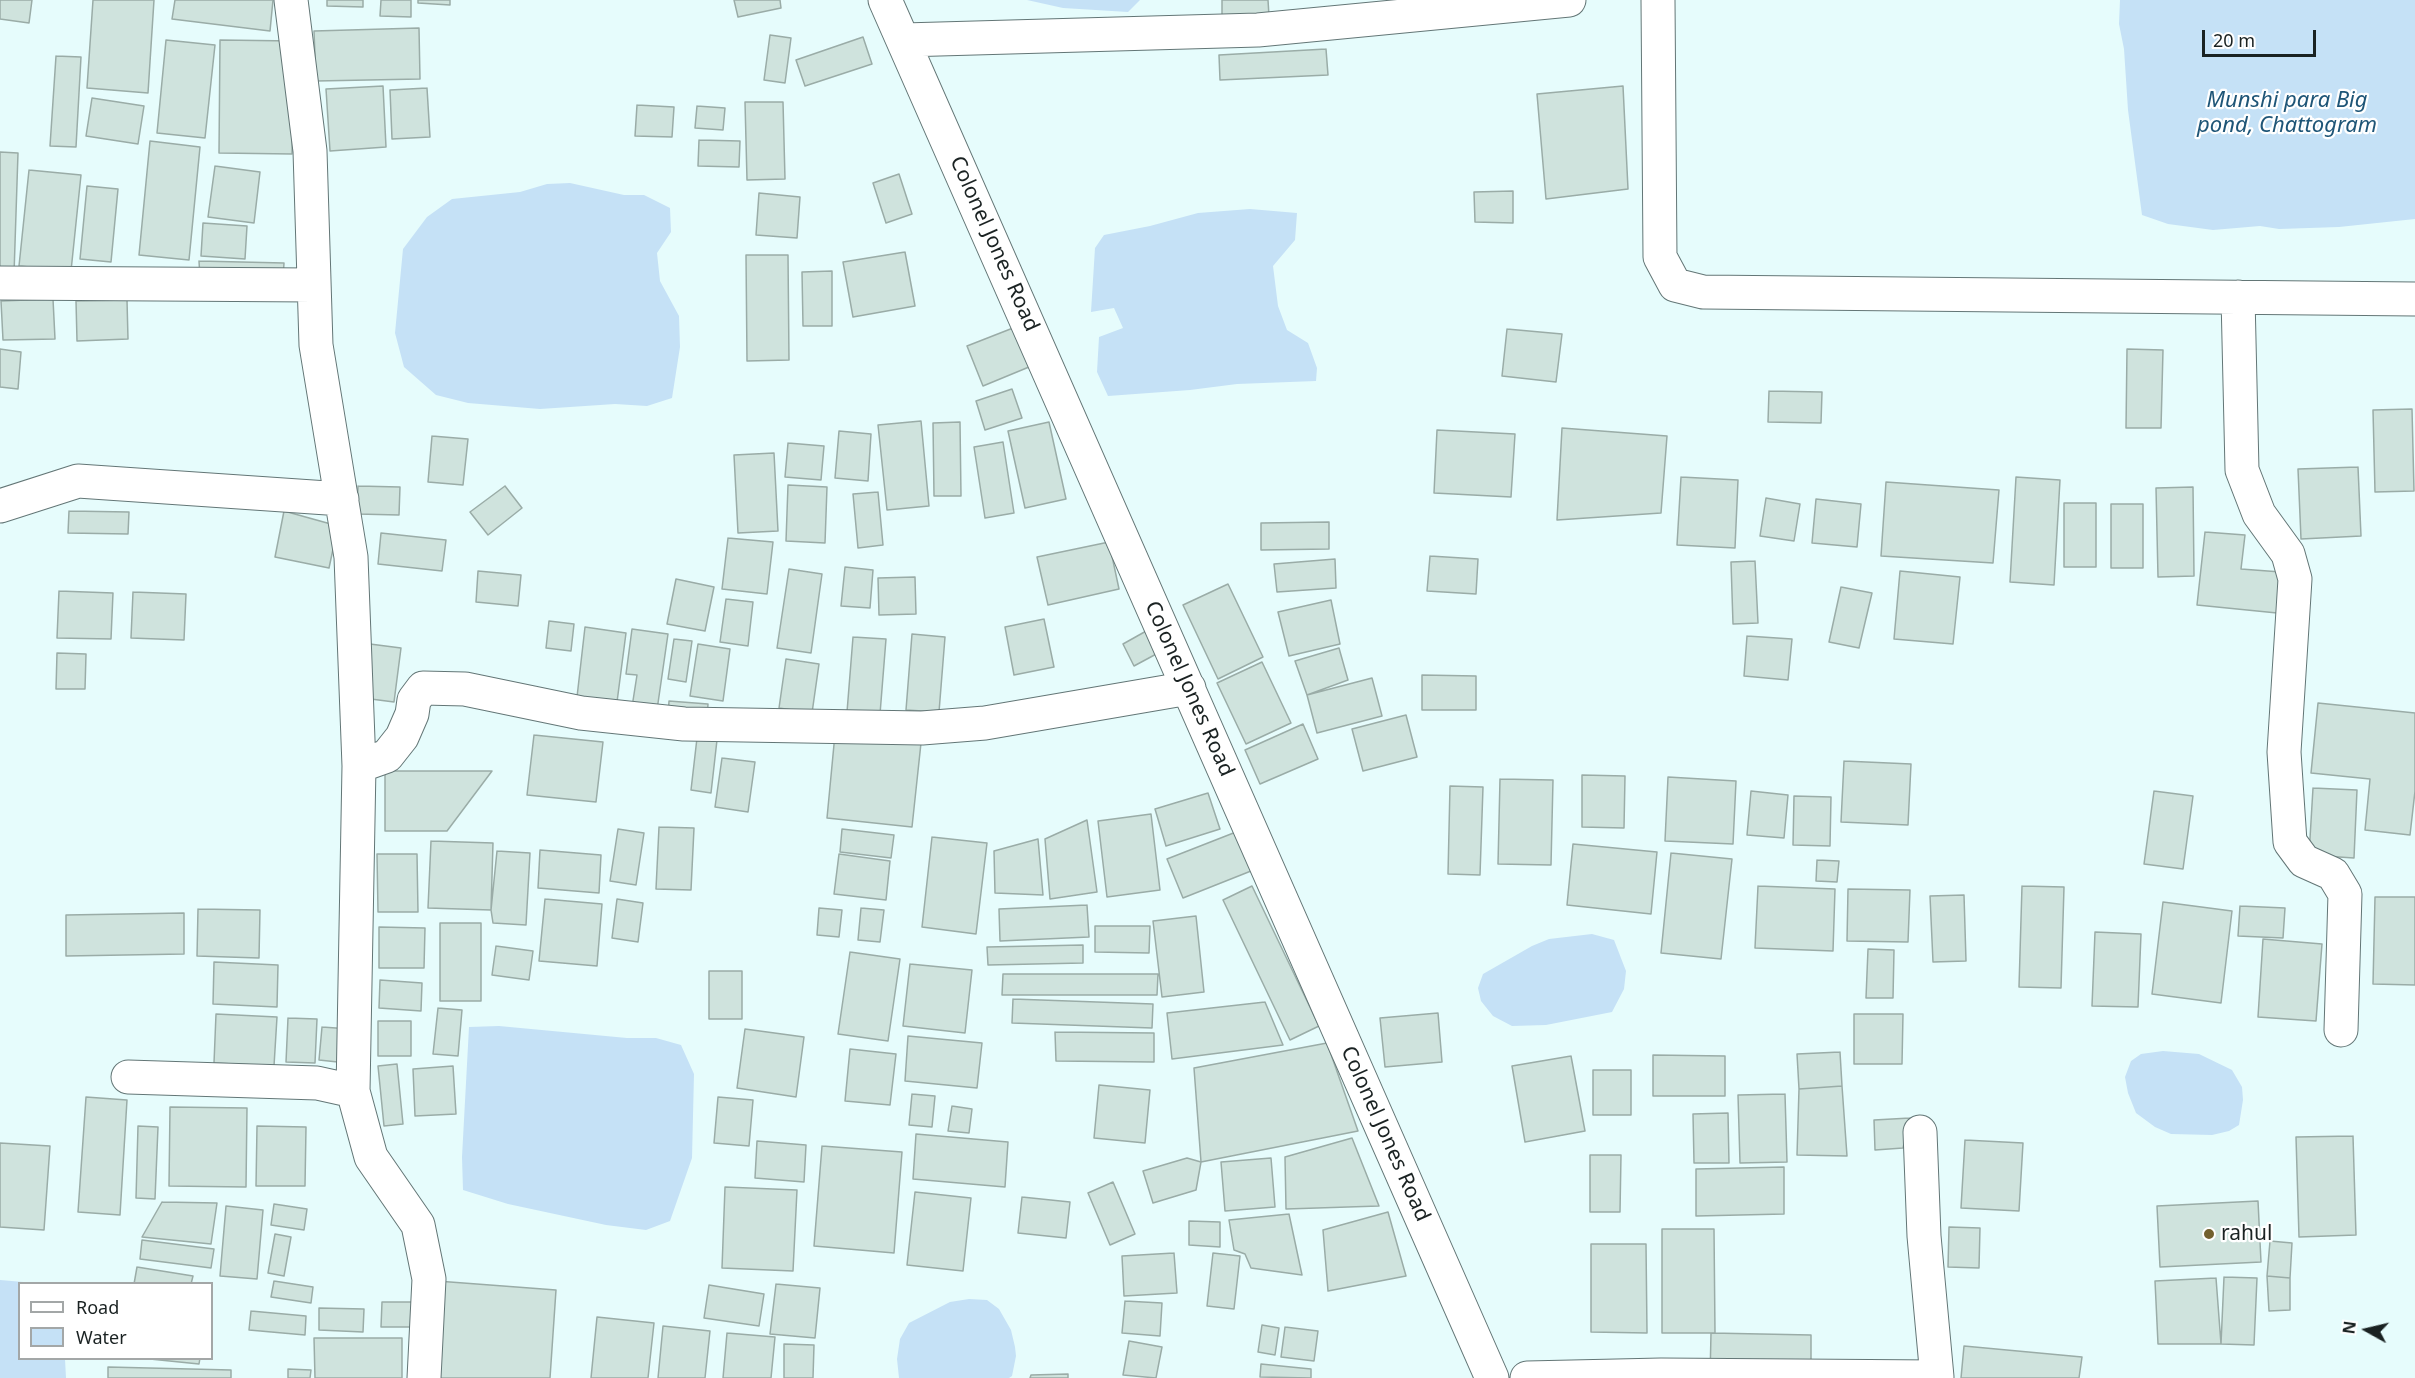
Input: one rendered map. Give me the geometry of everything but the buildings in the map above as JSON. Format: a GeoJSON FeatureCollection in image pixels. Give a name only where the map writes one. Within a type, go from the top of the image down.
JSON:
{"type":"FeatureCollection","features":[{"type":"Feature","properties":{"kind":"street"},"geometry":{"type":"LineString","coordinates":[[291,0],[310,152],[316,345],[351,557],[359,766],[353,1090],[371,1157],[418,1225],[429,1279],[424,1378]]}},
{"type":"Feature","properties":{"kind":"street","name":"Colonel Jones Road"},"geometry":{"type":"LineString","coordinates":[[885,0],[1492,1378]]}},
{"type":"Feature","properties":{"kind":"street"},"geometry":{"type":"LineString","coordinates":[[904,40],[1258,30],[1569,0]]}},
{"type":"Feature","properties":{"kind":"street"},"geometry":{"type":"LineString","coordinates":[[1658,0],[1660,257],[1675,285],[1703,292],[2415,299]]}},
{"type":"Feature","properties":{"kind":"street"},"geometry":{"type":"LineString","coordinates":[[0,283],[314,285]]}},
{"type":"Feature","properties":{"kind":"street"},"geometry":{"type":"LineString","coordinates":[[2238,297],[2242,470],[2259,514],[2288,554],[2295,579],[2284,752],[2290,842],[2304,861],[2333,874],[2345,894],[2341,1030]]}},
{"type":"Feature","properties":{"kind":"street"},"geometry":{"type":"LineString","coordinates":[[0,506],[78,481],[342,500]]}},
{"type":"Feature","properties":{"kind":"street"},"geometry":{"type":"LineString","coordinates":[[359,766],[387,756],[402,737],[412,714],[414,700],[423,688],[465,689],[581,713],[684,724],[922,728],[985,723],[1189,687]]}},
{"type":"Feature","properties":{"kind":"street"},"geometry":{"type":"LineString","coordinates":[[128,1077],[317,1083],[353,1090]]}},
{"type":"Feature","properties":{"kind":"street"},"geometry":{"type":"LineString","coordinates":[[1527,1378],[1640,1375],[1937,1378],[1924,1236],[1920,1132]]}},
{"type":"Feature","properties":{"kind":"water"},"geometry":{"type":"Polygon","coordinates":[[[1027,0],[1140,0],[1128,12],[1063,8],[1027,0]]]}},
{"type":"Feature","properties":{"kind":"water","name":"Munshi para Big pond, Chattogram"},"geometry":{"type":"Polygon","coordinates":[[[2120,0],[2415,0],[2415,219],[2339,227],[2279,229],[2260,226],[2213,230],[2168,224],[2142,215],[2128,110],[2124,49],[2119,24],[2120,0]]]}},
{"type":"Feature","properties":{"kind":"water"},"geometry":{"type":"Polygon","coordinates":[[[570,183],[624,195],[644,195],[670,208],[671,232],[657,253],[660,281],[679,316],[680,347],[672,398],[647,406],[615,404],[540,409],[468,403],[436,395],[404,367],[395,333],[403,249],[427,217],[452,199],[520,192],[547,184],[570,183]]]}},
{"type":"Feature","properties":{"kind":"water"},"geometry":{"type":"Polygon","coordinates":[[[1250,209],[1297,213],[1295,240],[1273,266],[1278,306],[1287,330],[1308,343],[1317,368],[1316,381],[1237,384],[1108,396],[1097,372],[1099,337],[1123,328],[1114,308],[1091,312],[1095,248],[1104,235],[1198,213],[1250,209]]]}},
{"type":"Feature","properties":{"kind":"water"},"geometry":{"type":"Polygon","coordinates":[[[1592,934],[1614,940],[1626,971],[1624,989],[1612,1012],[1546,1025],[1512,1026],[1493,1016],[1481,1001],[1478,988],[1483,974],[1549,939],[1592,934]]]}},
{"type":"Feature","properties":{"kind":"water"},"geometry":{"type":"Polygon","coordinates":[[[499,1026],[627,1038],[656,1038],[681,1045],[694,1074],[692,1158],[670,1221],[646,1230],[606,1225],[508,1204],[463,1190],[462,1157],[469,1027],[499,1026]]]}},
{"type":"Feature","properties":{"kind":"water"},"geometry":{"type":"Polygon","coordinates":[[[2163,1051],[2199,1054],[2232,1070],[2242,1087],[2243,1100],[2239,1125],[2229,1131],[2212,1135],[2171,1134],[2155,1127],[2136,1113],[2128,1093],[2125,1077],[2131,1061],[2141,1054],[2163,1051]]]}},
{"type":"Feature","properties":{"kind":"water"},"geometry":{"type":"Polygon","coordinates":[[[0,1280],[23,1282],[18,1282],[18,1360],[65,1360],[66,1378],[0,1378],[0,1280]]]}},
{"type":"Feature","properties":{"kind":"water"},"geometry":{"type":"Polygon","coordinates":[[[969,1299],[987,1300],[999,1309],[1011,1330],[1016,1356],[1012,1376],[1009,1378],[899,1378],[897,1359],[900,1339],[909,1323],[950,1302],[969,1299]]]}},
{"type":"Feature","properties":{"kind":"place","name":"rahul"},"geometry":{"type":"Point","coordinates":[2209,1234]}}]}
